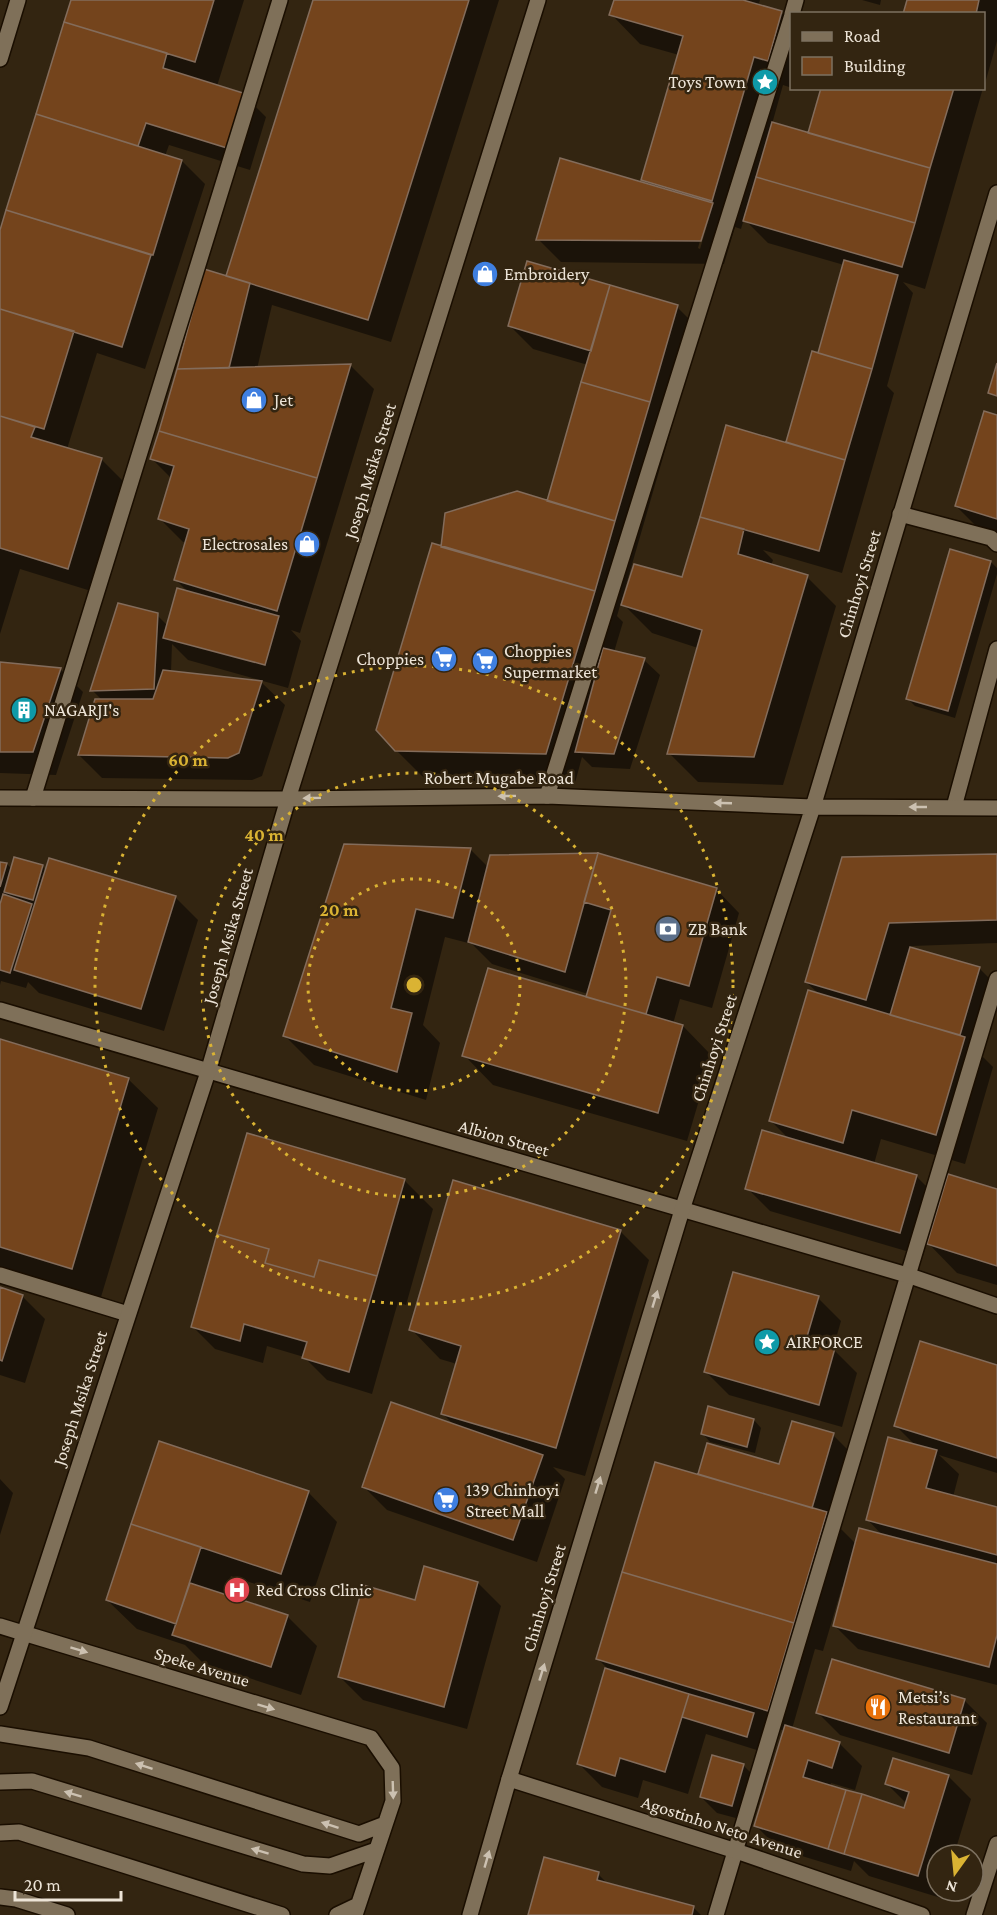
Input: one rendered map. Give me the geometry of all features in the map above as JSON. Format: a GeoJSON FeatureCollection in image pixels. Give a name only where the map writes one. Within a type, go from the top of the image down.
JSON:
{"type":"FeatureCollection","features":[{"type":"Feature","properties":{"kind":"street"},"geometry":{"type":"LineString","coordinates":[[0,59],[18,0]]}},
{"type":"Feature","properties":{"kind":"street"},"geometry":{"type":"LineString","coordinates":[[33,798],[280,0]]}},
{"type":"Feature","properties":{"kind":"street","name":"Joseph Msika Street"},"geometry":{"type":"LineString","coordinates":[[0,1707],[208,1072],[288,799],[538,0]]}},
{"type":"Feature","properties":{"kind":"street"},"geometry":{"type":"LineString","coordinates":[[547,796],[790,20]]}},
{"type":"Feature","properties":{"kind":"street","name":"Chinhoyi Street"},"geometry":{"type":"LineString","coordinates":[[470,1915],[509,1779],[682,1210],[813,807],[997,193]]}},
{"type":"Feature","properties":{"kind":"street"},"geometry":{"type":"LineString","coordinates":[[900,514],[991,538],[997,544]]}},
{"type":"Feature","properties":{"kind":"street"},"geometry":{"type":"LineString","coordinates":[[954,807],[997,650]]}},
{"type":"Feature","properties":{"kind":"street","name":"Robert Mugabe Road"},"geometry":{"type":"LineString","coordinates":[[0,798],[288,799],[547,796],[813,807],[997,808]]}},
{"type":"Feature","properties":{"kind":"street"},"geometry":{"type":"LineString","coordinates":[[716,1915],[997,979]]}},
{"type":"Feature","properties":{"kind":"street","name":"Albion Street"},"geometry":{"type":"LineString","coordinates":[[0,1010],[907,1275],[997,1306]]}},
{"type":"Feature","properties":{"kind":"street"},"geometry":{"type":"LineString","coordinates":[[0,1275],[128,1314]]}},
{"type":"Feature","properties":{"kind":"street"},"geometry":{"type":"LineString","coordinates":[[0,1626],[23,1634]]}},
{"type":"Feature","properties":{"kind":"street","name":"Speke Avenue"},"geometry":{"type":"LineString","coordinates":[[23,1634],[371,1738],[392,1768],[393,1802],[385,1824]]}},
{"type":"Feature","properties":{"kind":"street"},"geometry":{"type":"LineString","coordinates":[[0,1734],[90,1748],[359,1834],[385,1824]]}},
{"type":"Feature","properties":{"kind":"street","name":"Agostinho Neto Avenue"},"geometry":{"type":"LineString","coordinates":[[509,1779],[736,1851],[922,1915]]}},
{"type":"Feature","properties":{"kind":"street"},"geometry":{"type":"LineString","coordinates":[[0,1782],[32,1781],[303,1864],[330,1866],[376,1850]]}},
{"type":"Feature","properties":{"kind":"street"},"geometry":{"type":"LineString","coordinates":[[338,1915],[356,1910],[385,1824]]}},
{"type":"Feature","properties":{"kind":"street"},"geometry":{"type":"LineString","coordinates":[[0,1833],[19,1832],[282,1915]]}},
{"type":"Feature","properties":{"kind":"street"},"geometry":{"type":"LineString","coordinates":[[974,1915],[997,1844]]}},
{"type":"Feature","properties":{"kind":"street"},"geometry":{"type":"LineString","coordinates":[[0,1897],[16,1899],[67,1915]]}},
{"type":"Feature","properties":{"kind":"building"},"geometry":{"type":"Polygon","coordinates":[[[71,0],[214,0],[195,62],[64,22],[71,0]]]}},
{"type":"Feature","properties":{"kind":"building"},"geometry":{"type":"Polygon","coordinates":[[[313,0],[469,0],[368,320],[226,276],[313,0]]]}},
{"type":"Feature","properties":{"kind":"building"},"geometry":{"type":"Polygon","coordinates":[[[614,0],[743,0],[782,11],[768,61],[754,57],[712,201],[641,180],[683,36],[609,15],[614,0]]]}},
{"type":"Feature","properties":{"kind":"building"},"geometry":{"type":"Polygon","coordinates":[[[907,0],[979,0],[976,12],[904,12],[907,0]]]}},
{"type":"Feature","properties":{"kind":"building"},"geometry":{"type":"Polygon","coordinates":[[[64,22],[167,53],[163,68],[243,93],[227,148],[146,123],[138,146],[36,114],[64,22]]]}},
{"type":"Feature","properties":{"kind":"building"},"geometry":{"type":"Polygon","coordinates":[[[820,90],[953,90],[930,168],[808,133],[820,90]]]}},
{"type":"Feature","properties":{"kind":"building"},"geometry":{"type":"Polygon","coordinates":[[[36,114],[182,160],[153,255],[6,210],[36,114]]]}},
{"type":"Feature","properties":{"kind":"building"},"geometry":{"type":"Polygon","coordinates":[[[772,122],[930,168],[915,223],[756,177],[772,122]]]}},
{"type":"Feature","properties":{"kind":"building"},"geometry":{"type":"Polygon","coordinates":[[[560,158],[713,203],[701,241],[536,240],[560,158]]]}},
{"type":"Feature","properties":{"kind":"building"},"geometry":{"type":"Polygon","coordinates":[[[756,177],[915,223],[902,267],[743,221],[756,177]]]}},
{"type":"Feature","properties":{"kind":"building"},"geometry":{"type":"Polygon","coordinates":[[[6,210],[151,255],[122,347],[0,309],[0,230],[6,210]]]}},
{"type":"Feature","properties":{"kind":"building"},"geometry":{"type":"Polygon","coordinates":[[[844,260],[898,275],[872,369],[818,353],[844,260]]]}},
{"type":"Feature","properties":{"kind":"building"},"geometry":{"type":"Polygon","coordinates":[[[527,261],[610,285],[591,351],[508,326],[527,261]]]}},
{"type":"Feature","properties":{"kind":"building"},"geometry":{"type":"Polygon","coordinates":[[[204,269],[250,283],[229,368],[177,369],[204,269]]]}},
{"type":"Feature","properties":{"kind":"building"},"geometry":{"type":"Polygon","coordinates":[[[610,285],[678,305],[650,402],[581,382],[610,285]]]}},
{"type":"Feature","properties":{"kind":"building"},"geometry":{"type":"Polygon","coordinates":[[[0,309],[74,331],[44,429],[0,416],[0,309]]]}},
{"type":"Feature","properties":{"kind":"building"},"geometry":{"type":"Polygon","coordinates":[[[812,351],[872,369],[845,460],[786,442],[812,351]]]}},
{"type":"Feature","properties":{"kind":"building"},"geometry":{"type":"Polygon","coordinates":[[[997,363],[997,396],[988,393],[997,363]]]}},
{"type":"Feature","properties":{"kind":"building","name":"Jet"},"geometry":{"type":"Polygon","coordinates":[[[351,364],[317,478],[159,431],[177,369],[351,364]]]}},
{"type":"Feature","properties":{"kind":"building"},"geometry":{"type":"Polygon","coordinates":[[[581,382],[650,402],[615,521],[547,501],[581,382]]]}},
{"type":"Feature","properties":{"kind":"building"},"geometry":{"type":"Polygon","coordinates":[[[984,411],[997,415],[997,519],[955,506],[984,411]]]}},
{"type":"Feature","properties":{"kind":"building"},"geometry":{"type":"Polygon","coordinates":[[[0,416],[35,427],[31,437],[102,458],[68,569],[0,548],[0,416]]]}},
{"type":"Feature","properties":{"kind":"building"},"geometry":{"type":"Polygon","coordinates":[[[726,425],[845,460],[819,551],[700,517],[726,425]]]}},
{"type":"Feature","properties":{"kind":"building"},"geometry":{"type":"Polygon","coordinates":[[[159,431],[317,478],[277,611],[174,580],[189,529],[158,519],[174,466],[150,459],[159,431]]]}},
{"type":"Feature","properties":{"kind":"building"},"geometry":{"type":"Polygon","coordinates":[[[517,491],[615,521],[595,591],[441,547],[445,513],[517,491]]]}},
{"type":"Feature","properties":{"kind":"building"},"geometry":{"type":"Polygon","coordinates":[[[700,517],[744,529],[738,554],[808,575],[754,757],[667,754],[702,630],[621,605],[634,564],[682,577],[700,517]]]}},
{"type":"Feature","properties":{"kind":"building","name":"Choppies Supermarket"},"geometry":{"type":"Polygon","coordinates":[[[432,543],[595,591],[546,754],[395,751],[376,730],[432,543]]]}},
{"type":"Feature","properties":{"kind":"building"},"geometry":{"type":"Polygon","coordinates":[[[950,549],[991,561],[948,711],[906,699],[950,549]]]}},
{"type":"Feature","properties":{"kind":"building"},"geometry":{"type":"Polygon","coordinates":[[[177,588],[279,616],[265,665],[163,638],[177,588]]]}},
{"type":"Feature","properties":{"kind":"building"},"geometry":{"type":"Polygon","coordinates":[[[118,603],[158,613],[154,689],[90,691],[118,603]]]}},
{"type":"Feature","properties":{"kind":"building"},"geometry":{"type":"Polygon","coordinates":[[[603,648],[645,658],[614,754],[575,752],[603,648]]]}},
{"type":"Feature","properties":{"kind":"building","name":"NAGARJI's"},"geometry":{"type":"Polygon","coordinates":[[[0,662],[61,668],[33,752],[0,752],[0,662]]]}},
{"type":"Feature","properties":{"kind":"building"},"geometry":{"type":"Polygon","coordinates":[[[163,670],[262,681],[239,753],[228,758],[78,755],[95,699],[153,699],[163,670]]]}},
{"type":"Feature","properties":{"kind":"building"},"geometry":{"type":"Polygon","coordinates":[[[344,844],[471,848],[453,918],[416,909],[391,1008],[412,1013],[397,1072],[283,1036],[344,844]]]}},
{"type":"Feature","properties":{"kind":"building"},"geometry":{"type":"Polygon","coordinates":[[[598,853],[565,972],[468,942],[490,855],[598,853]]]}},
{"type":"Feature","properties":{"kind":"building"},"geometry":{"type":"Polygon","coordinates":[[[598,853],[717,888],[689,986],[657,977],[646,1014],[586,997],[611,910],[584,902],[598,853]]]}},
{"type":"Feature","properties":{"kind":"building"},"geometry":{"type":"Polygon","coordinates":[[[997,854],[997,920],[889,923],[866,1000],[805,982],[842,857],[997,854]]]}},
{"type":"Feature","properties":{"kind":"building"},"geometry":{"type":"Polygon","coordinates":[[[14,857],[43,865],[33,900],[4,892],[14,857]]]}},
{"type":"Feature","properties":{"kind":"building"},"geometry":{"type":"Polygon","coordinates":[[[49,858],[176,896],[141,1009],[14,970],[49,858]]]}},
{"type":"Feature","properties":{"kind":"building"},"geometry":{"type":"Polygon","coordinates":[[[0,862],[7,863],[0,887],[0,862]]]}},
{"type":"Feature","properties":{"kind":"building"},"geometry":{"type":"Polygon","coordinates":[[[3,894],[32,904],[10,973],[0,970],[0,904],[3,894]]]}},
{"type":"Feature","properties":{"kind":"building"},"geometry":{"type":"Polygon","coordinates":[[[910,947],[980,967],[960,1035],[890,1015],[910,947]]]}},
{"type":"Feature","properties":{"kind":"building"},"geometry":{"type":"Polygon","coordinates":[[[488,968],[683,1025],[658,1113],[462,1056],[488,968]]]}},
{"type":"Feature","properties":{"kind":"building"},"geometry":{"type":"Polygon","coordinates":[[[808,990],[965,1037],[936,1135],[852,1110],[843,1143],[769,1121],[808,990]]]}},
{"type":"Feature","properties":{"kind":"building"},"geometry":{"type":"Polygon","coordinates":[[[0,1039],[129,1078],[72,1269],[0,1247],[0,1039]]]}},
{"type":"Feature","properties":{"kind":"building"},"geometry":{"type":"Polygon","coordinates":[[[762,1130],[917,1175],[900,1233],[745,1189],[762,1130]]]}},
{"type":"Feature","properties":{"kind":"building"},"geometry":{"type":"Polygon","coordinates":[[[247,1133],[405,1179],[377,1276],[319,1260],[314,1277],[265,1263],[269,1249],[217,1234],[247,1133]]]}},
{"type":"Feature","properties":{"kind":"building"},"geometry":{"type":"Polygon","coordinates":[[[948,1174],[997,1189],[997,1266],[927,1244],[948,1174]]]}},
{"type":"Feature","properties":{"kind":"building"},"geometry":{"type":"Polygon","coordinates":[[[453,1180],[621,1230],[556,1448],[441,1414],[461,1346],[409,1330],[453,1180]]]}},
{"type":"Feature","properties":{"kind":"building"},"geometry":{"type":"Polygon","coordinates":[[[217,1234],[269,1249],[265,1263],[314,1277],[319,1260],[377,1276],[349,1372],[302,1358],[307,1342],[244,1324],[240,1341],[191,1327],[217,1234]]]}},
{"type":"Feature","properties":{"kind":"building"},"geometry":{"type":"Polygon","coordinates":[[[733,1272],[819,1296],[806,1340],[835,1348],[819,1405],[704,1372],[733,1272]]]}},
{"type":"Feature","properties":{"kind":"building"},"geometry":{"type":"Polygon","coordinates":[[[0,1287],[23,1295],[2,1361],[0,1360],[0,1287]]]}},
{"type":"Feature","properties":{"kind":"building"},"geometry":{"type":"Polygon","coordinates":[[[920,1341],[997,1365],[997,1458],[894,1426],[920,1341]]]}},
{"type":"Feature","properties":{"kind":"building"},"geometry":{"type":"Polygon","coordinates":[[[391,1402],[543,1455],[513,1540],[362,1487],[391,1402]]]}},
{"type":"Feature","properties":{"kind":"building"},"geometry":{"type":"Polygon","coordinates":[[[708,1406],[754,1419],[747,1447],[701,1434],[708,1406]]]}},
{"type":"Feature","properties":{"kind":"building"},"geometry":{"type":"Polygon","coordinates":[[[792,1421],[834,1433],[812,1508],[698,1474],[707,1443],[779,1464],[792,1421]]]}},
{"type":"Feature","properties":{"kind":"building"},"geometry":{"type":"Polygon","coordinates":[[[888,1437],[937,1450],[926,1488],[997,1507],[997,1555],[866,1520],[888,1437]]]}},
{"type":"Feature","properties":{"kind":"building"},"geometry":{"type":"Polygon","coordinates":[[[159,1441],[309,1491],[281,1574],[131,1524],[159,1441]]]}},
{"type":"Feature","properties":{"kind":"building"},"geometry":{"type":"Polygon","coordinates":[[[655,1462],[827,1512],[794,1623],[622,1572],[655,1462]]]}},
{"type":"Feature","properties":{"kind":"building"},"geometry":{"type":"Polygon","coordinates":[[[131,1524],[201,1547],[176,1624],[106,1600],[131,1524]]]}},
{"type":"Feature","properties":{"kind":"building"},"geometry":{"type":"Polygon","coordinates":[[[859,1528],[997,1564],[997,1635],[989,1667],[833,1626],[859,1528]]]}},
{"type":"Feature","properties":{"kind":"building"},"geometry":{"type":"Polygon","coordinates":[[[424,1566],[478,1582],[444,1707],[338,1677],[363,1585],[415,1600],[424,1566]]]}},
{"type":"Feature","properties":{"kind":"building"},"geometry":{"type":"Polygon","coordinates":[[[622,1572],[794,1623],[768,1711],[596,1659],[622,1572]]]}},
{"type":"Feature","properties":{"kind":"building"},"geometry":{"type":"Polygon","coordinates":[[[190,1583],[288,1615],[271,1667],[172,1635],[190,1583]]]}},
{"type":"Feature","properties":{"kind":"building"},"geometry":{"type":"Polygon","coordinates":[[[832,1659],[965,1699],[949,1753],[816,1713],[832,1659]]]}},
{"type":"Feature","properties":{"kind":"building"},"geometry":{"type":"Polygon","coordinates":[[[605,1668],[689,1694],[665,1772],[620,1758],[615,1776],[577,1764],[605,1668]]]}},
{"type":"Feature","properties":{"kind":"building"},"geometry":{"type":"Polygon","coordinates":[[[689,1694],[754,1713],[747,1737],[682,1717],[689,1694]]]}},
{"type":"Feature","properties":{"kind":"building"},"geometry":{"type":"Polygon","coordinates":[[[785,1725],[840,1742],[832,1768],[808,1760],[803,1777],[846,1790],[828,1849],[754,1826],[785,1725]]]}},
{"type":"Feature","properties":{"kind":"building"},"geometry":{"type":"Polygon","coordinates":[[[712,1755],[744,1764],[732,1806],[700,1797],[712,1755]]]}},
{"type":"Feature","properties":{"kind":"building"},"geometry":{"type":"Polygon","coordinates":[[[893,1758],[949,1775],[928,1843],[925,1843],[925,1853],[918,1876],[844,1854],[862,1794],[904,1808],[909,1792],[885,1784],[893,1758]]]}},
{"type":"Feature","properties":{"kind":"building"},"geometry":{"type":"Polygon","coordinates":[[[846,1790],[862,1794],[844,1854],[828,1849],[846,1790]]]}},
{"type":"Feature","properties":{"kind":"building"},"geometry":{"type":"Polygon","coordinates":[[[544,1857],[599,1872],[597,1880],[694,1906],[692,1915],[528,1915],[544,1857]]]}},
{"type":"Feature","properties":{"kind":"place","name":"Toys Town"},"geometry":{"type":"Point","coordinates":[765,82]}},
{"type":"Feature","properties":{"kind":"place","name":"Embroidery"},"geometry":{"type":"Point","coordinates":[485,274]}},
{"type":"Feature","properties":{"kind":"place","name":"Jet"},"geometry":{"type":"Point","coordinates":[254,400]}},
{"type":"Feature","properties":{"kind":"place","name":"Electrosales"},"geometry":{"type":"Point","coordinates":[307,544]}},
{"type":"Feature","properties":{"kind":"place","name":"Choppies"},"geometry":{"type":"Point","coordinates":[444,659]}},
{"type":"Feature","properties":{"kind":"place","name":"Choppies Supermarket"},"geometry":{"type":"Point","coordinates":[485,661]}},
{"type":"Feature","properties":{"kind":"place","name":"NAGARJI's"},"geometry":{"type":"Point","coordinates":[24,710]}},
{"type":"Feature","properties":{"kind":"place","name":"ZB Bank"},"geometry":{"type":"Point","coordinates":[668,929]}},
{"type":"Feature","properties":{"kind":"place","name":"AIRFORCE"},"geometry":{"type":"Point","coordinates":[767,1342]}},
{"type":"Feature","properties":{"kind":"place","name":"139 Chinhoyi Street Mall"},"geometry":{"type":"Point","coordinates":[446,1500]}},
{"type":"Feature","properties":{"kind":"place","name":"Red Cross Clinic"},"geometry":{"type":"Point","coordinates":[237,1590]}},
{"type":"Feature","properties":{"kind":"place","name":"Metsi’s Restaurant"},"geometry":{"type":"Point","coordinates":[878,1707]}}]}
